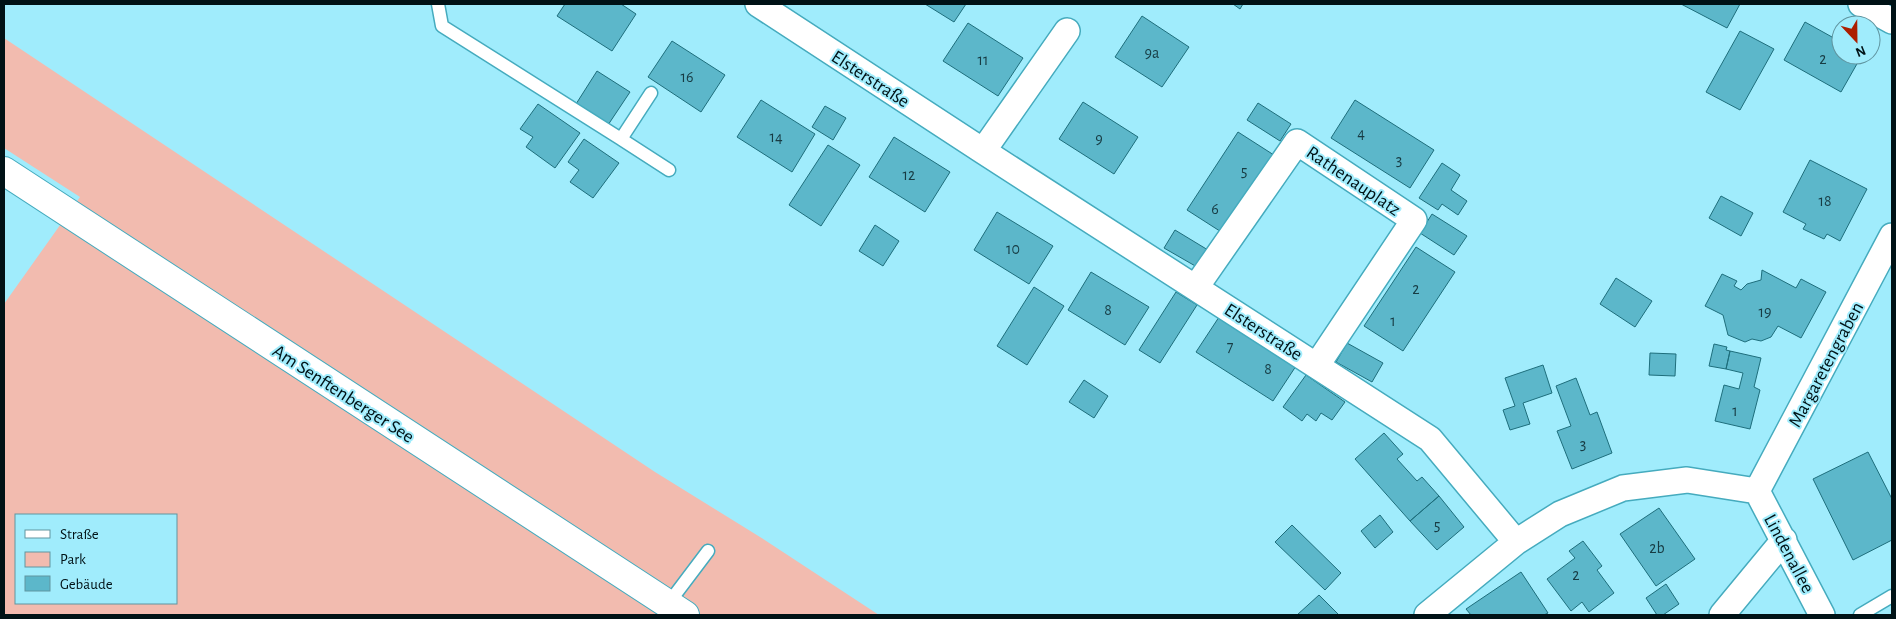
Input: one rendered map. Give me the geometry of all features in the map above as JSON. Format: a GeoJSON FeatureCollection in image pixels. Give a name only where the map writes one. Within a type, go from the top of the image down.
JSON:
{"type":"FeatureCollection","features":[{"type":"Feature","properties":{"kind":"street","name":"Elsterstraße"},"geometry":{"type":"LineString","coordinates":[[758,4],[1430,439],[1516,542]]}},
{"type":"Feature","properties":{"kind":"street"},"geometry":{"type":"LineString","coordinates":[[1861,4],[1892,21]]}},
{"type":"Feature","properties":{"kind":"street"},"geometry":{"type":"LineString","coordinates":[[983,151],[1067,31]]}},
{"type":"Feature","properties":{"kind":"street","name":"Rathenauplatz"},"geometry":{"type":"LineString","coordinates":[[1196,287],[1297,142],[1414,220],[1317,365]]}},
{"type":"Feature","properties":{"kind":"street","name":"Am Senftenberger See"},"geometry":{"type":"LineString","coordinates":[[4,171],[676,610]]}},
{"type":"Feature","properties":{"kind":"street","name":"Margaretengraben"},"geometry":{"type":"LineString","coordinates":[[1757,491],[1892,236]]}},
{"type":"Feature","properties":{"kind":"street"},"geometry":{"type":"LineString","coordinates":[[1427,615],[1516,542],[1560,514],[1623,488],[1688,480],[1757,491]]}},
{"type":"Feature","properties":{"kind":"street","name":"Lindenallee"},"geometry":{"type":"LineString","coordinates":[[1757,491],[1822,615]]}},
{"type":"Feature","properties":{"kind":"street"},"geometry":{"type":"LineString","coordinates":[[1722,615],[1784,540]]}},
{"type":"Feature","properties":{"kind":"lane"},"geometry":{"type":"LineString","coordinates":[[438,4],[442,26],[669,170]]}},
{"type":"Feature","properties":{"kind":"lane"},"geometry":{"type":"LineString","coordinates":[[621,139],[651,93]]}},
{"type":"Feature","properties":{"kind":"lane"},"geometry":{"type":"LineString","coordinates":[[676,610],[708,551]]}},
{"type":"Feature","properties":{"kind":"lane"},"geometry":{"type":"LineString","coordinates":[[1860,615],[1892,596]]}},
{"type":"Feature","properties":{"kind":"green space"},"geometry":{"type":"Polygon","coordinates":[[[4,38],[655,472],[760,537],[879,615],[4,615],[4,304],[80,197],[4,148],[4,38]]]}},
{"type":"Feature","properties":{"kind":"building"},"geometry":{"type":"Polygon","coordinates":[[[565,4],[621,4],[636,14],[612,51],[557,16],[565,4]]]}},
{"type":"Feature","properties":{"kind":"building"},"geometry":{"type":"Polygon","coordinates":[[[925,4],[966,4],[954,22],[925,4]]]}},
{"type":"Feature","properties":{"kind":"building"},"geometry":{"type":"Polygon","coordinates":[[[1233,4],[1243,4],[1240,9],[1233,4]]]}},
{"type":"Feature","properties":{"kind":"building"},"geometry":{"type":"Polygon","coordinates":[[[1681,4],[1740,4],[1727,28],[1681,4]]]}},
{"type":"Feature","properties":{"kind":"building"},"geometry":{"type":"Polygon","coordinates":[[[1142,16],[1189,47],[1162,87],[1115,57],[1142,16]]]}},
{"type":"Feature","properties":{"kind":"building"},"geometry":{"type":"Polygon","coordinates":[[[1805,22],[1831,36],[1831,65],[1856,65],[1841,92],[1784,60],[1805,22]]]}},
{"type":"Feature","properties":{"kind":"building"},"geometry":{"type":"Polygon","coordinates":[[[968,23],[1023,58],[998,96],[943,61],[968,23]]]}},
{"type":"Feature","properties":{"kind":"building"},"geometry":{"type":"Polygon","coordinates":[[[1740,31],[1774,49],[1740,110],[1706,92],[1740,31]]]}},
{"type":"Feature","properties":{"kind":"building"},"geometry":{"type":"Polygon","coordinates":[[[672,41],[725,75],[701,112],[648,77],[672,41]]]}},
{"type":"Feature","properties":{"kind":"building"},"geometry":{"type":"Polygon","coordinates":[[[597,71],[630,92],[608,125],[576,104],[597,71]]]}},
{"type":"Feature","properties":{"kind":"building"},"geometry":{"type":"Polygon","coordinates":[[[761,100],[815,134],[792,172],[737,137],[761,100]]]}},
{"type":"Feature","properties":{"kind":"building"},"geometry":{"type":"Polygon","coordinates":[[[1355,100],[1434,150],[1410,188],[1331,138],[1355,100]]]}},
{"type":"Feature","properties":{"kind":"building"},"geometry":{"type":"Polygon","coordinates":[[[1083,102],[1138,137],[1114,174],[1059,139],[1083,102]]]}},
{"type":"Feature","properties":{"kind":"building"},"geometry":{"type":"Polygon","coordinates":[[[1258,103],[1291,124],[1280,141],[1247,120],[1258,103]]]}},
{"type":"Feature","properties":{"kind":"building"},"geometry":{"type":"Polygon","coordinates":[[[538,104],[580,133],[555,168],[526,147],[533,137],[520,129],[538,104]]]}},
{"type":"Feature","properties":{"kind":"building"},"geometry":{"type":"Polygon","coordinates":[[[825,106],[846,118],[833,140],[812,127],[825,106]]]}},
{"type":"Feature","properties":{"kind":"building"},"geometry":{"type":"Polygon","coordinates":[[[1238,132],[1277,157],[1226,235],[1187,210],[1238,132]]]}},
{"type":"Feature","properties":{"kind":"building"},"geometry":{"type":"Polygon","coordinates":[[[894,137],[950,172],[925,212],[869,177],[894,137]]]}},
{"type":"Feature","properties":{"kind":"building"},"geometry":{"type":"Polygon","coordinates":[[[584,139],[619,163],[593,198],[570,182],[579,170],[568,162],[584,139]]]}},
{"type":"Feature","properties":{"kind":"building"},"geometry":{"type":"Polygon","coordinates":[[[828,145],[860,165],[821,226],[789,205],[828,145]]]}},
{"type":"Feature","properties":{"kind":"building"},"geometry":{"type":"Polygon","coordinates":[[[1810,160],[1867,189],[1840,241],[1827,234],[1824,239],[1803,229],[1806,224],[1783,212],[1810,160]]]}},
{"type":"Feature","properties":{"kind":"building"},"geometry":{"type":"Polygon","coordinates":[[[1442,163],[1460,175],[1451,190],[1467,201],[1458,215],[1442,204],[1438,210],[1419,198],[1442,163]]]}},
{"type":"Feature","properties":{"kind":"building"},"geometry":{"type":"Polygon","coordinates":[[[1721,196],[1753,213],[1741,236],[1709,218],[1721,196]]]}},
{"type":"Feature","properties":{"kind":"building"},"geometry":{"type":"Polygon","coordinates":[[[997,212],[1053,246],[1029,284],[974,250],[997,212]]]}},
{"type":"Feature","properties":{"kind":"building"},"geometry":{"type":"Polygon","coordinates":[[[1432,214],[1467,236],[1454,255],[1420,233],[1432,214]]]}},
{"type":"Feature","properties":{"kind":"building"},"geometry":{"type":"Polygon","coordinates":[[[875,225],[899,241],[883,266],[859,251],[875,225]]]}},
{"type":"Feature","properties":{"kind":"building"},"geometry":{"type":"Polygon","coordinates":[[[1175,230],[1208,250],[1197,267],[1164,248],[1175,230]]]}},
{"type":"Feature","properties":{"kind":"building"},"geometry":{"type":"Polygon","coordinates":[[[1416,247],[1455,272],[1403,351],[1364,326],[1416,247]]]}},
{"type":"Feature","properties":{"kind":"building"},"geometry":{"type":"Polygon","coordinates":[[[1762,270],[1796,288],[1801,279],[1826,292],[1801,338],[1778,326],[1771,337],[1761,341],[1752,339],[1745,342],[1728,335],[1723,315],[1705,306],[1722,274],[1737,281],[1734,286],[1741,290],[1747,284],[1761,280],[1762,270]]]}},
{"type":"Feature","properties":{"kind":"building"},"geometry":{"type":"Polygon","coordinates":[[[1091,272],[1149,307],[1125,345],[1068,310],[1091,272]]]}},
{"type":"Feature","properties":{"kind":"building"},"geometry":{"type":"Polygon","coordinates":[[[1616,278],[1652,301],[1635,327],[1600,304],[1616,278]]]}},
{"type":"Feature","properties":{"kind":"building"},"geometry":{"type":"Polygon","coordinates":[[[1034,287],[1064,306],[1027,365],[997,346],[1034,287]]]}},
{"type":"Feature","properties":{"kind":"building"},"geometry":{"type":"Polygon","coordinates":[[[1176,292],[1197,305],[1160,363],[1139,350],[1176,292]]]}},
{"type":"Feature","properties":{"kind":"building"},"geometry":{"type":"Polygon","coordinates":[[[1221,314],[1298,363],[1273,401],[1196,352],[1221,314]]]}},
{"type":"Feature","properties":{"kind":"building"},"geometry":{"type":"Polygon","coordinates":[[[1347,343],[1383,363],[1372,382],[1336,362],[1347,343]]]}},
{"type":"Feature","properties":{"kind":"building"},"geometry":{"type":"Polygon","coordinates":[[[1714,344],[1727,347],[1726,350],[1730,351],[1726,369],[1709,366],[1714,344]]]}},
{"type":"Feature","properties":{"kind":"building"},"geometry":{"type":"Polygon","coordinates":[[[1730,351],[1761,358],[1754,387],[1760,390],[1750,429],[1715,421],[1724,385],[1739,389],[1743,373],[1726,369],[1730,351]]]}},
{"type":"Feature","properties":{"kind":"building"},"geometry":{"type":"Polygon","coordinates":[[[1650,353],[1676,354],[1675,376],[1649,375],[1650,353]]]}},
{"type":"Feature","properties":{"kind":"building"},"geometry":{"type":"Polygon","coordinates":[[[1543,365],[1552,393],[1523,403],[1530,424],[1510,430],[1503,410],[1515,406],[1505,378],[1543,365]]]}},
{"type":"Feature","properties":{"kind":"building"},"geometry":{"type":"Polygon","coordinates":[[[1306,375],[1345,402],[1332,420],[1321,413],[1316,421],[1307,414],[1302,421],[1283,407],[1306,375]]]}},
{"type":"Feature","properties":{"kind":"building"},"geometry":{"type":"Polygon","coordinates":[[[1576,378],[1590,415],[1597,412],[1612,453],[1572,469],[1557,431],[1571,426],[1556,386],[1576,378]]]}},
{"type":"Feature","properties":{"kind":"building"},"geometry":{"type":"Polygon","coordinates":[[[1084,380],[1108,396],[1094,418],[1069,402],[1084,380]]]}},
{"type":"Feature","properties":{"kind":"building"},"geometry":{"type":"Polygon","coordinates":[[[1384,433],[1403,454],[1397,459],[1417,481],[1422,477],[1439,496],[1410,521],[1355,459],[1384,433]]]}},
{"type":"Feature","properties":{"kind":"building"},"geometry":{"type":"Polygon","coordinates":[[[1868,452],[1892,499],[1892,540],[1853,560],[1813,479],[1868,452]]]}},
{"type":"Feature","properties":{"kind":"building"},"geometry":{"type":"Polygon","coordinates":[[[1439,496],[1464,527],[1437,550],[1410,521],[1439,496]]]}},
{"type":"Feature","properties":{"kind":"building"},"geometry":{"type":"Polygon","coordinates":[[[1659,508],[1695,559],[1656,586],[1620,534],[1659,508]]]}},
{"type":"Feature","properties":{"kind":"building"},"geometry":{"type":"Polygon","coordinates":[[[1380,515],[1393,532],[1375,548],[1361,531],[1380,515]]]}},
{"type":"Feature","properties":{"kind":"building"},"geometry":{"type":"Polygon","coordinates":[[[1292,525],[1341,573],[1325,590],[1275,542],[1292,525]]]}},
{"type":"Feature","properties":{"kind":"building"},"geometry":{"type":"Polygon","coordinates":[[[1583,541],[1602,566],[1597,570],[1614,593],[1589,612],[1582,602],[1571,611],[1547,579],[1575,558],[1569,551],[1583,541]]]}},
{"type":"Feature","properties":{"kind":"building"},"geometry":{"type":"Polygon","coordinates":[[[1521,572],[1548,613],[1544,615],[1471,615],[1466,609],[1521,572]]]}},
{"type":"Feature","properties":{"kind":"building"},"geometry":{"type":"Polygon","coordinates":[[[1666,584],[1679,604],[1663,615],[1657,615],[1646,598],[1666,584]]]}},
{"type":"Feature","properties":{"kind":"building"},"geometry":{"type":"Polygon","coordinates":[[[1319,595],[1339,615],[1297,615],[1319,595]]]}}]}
